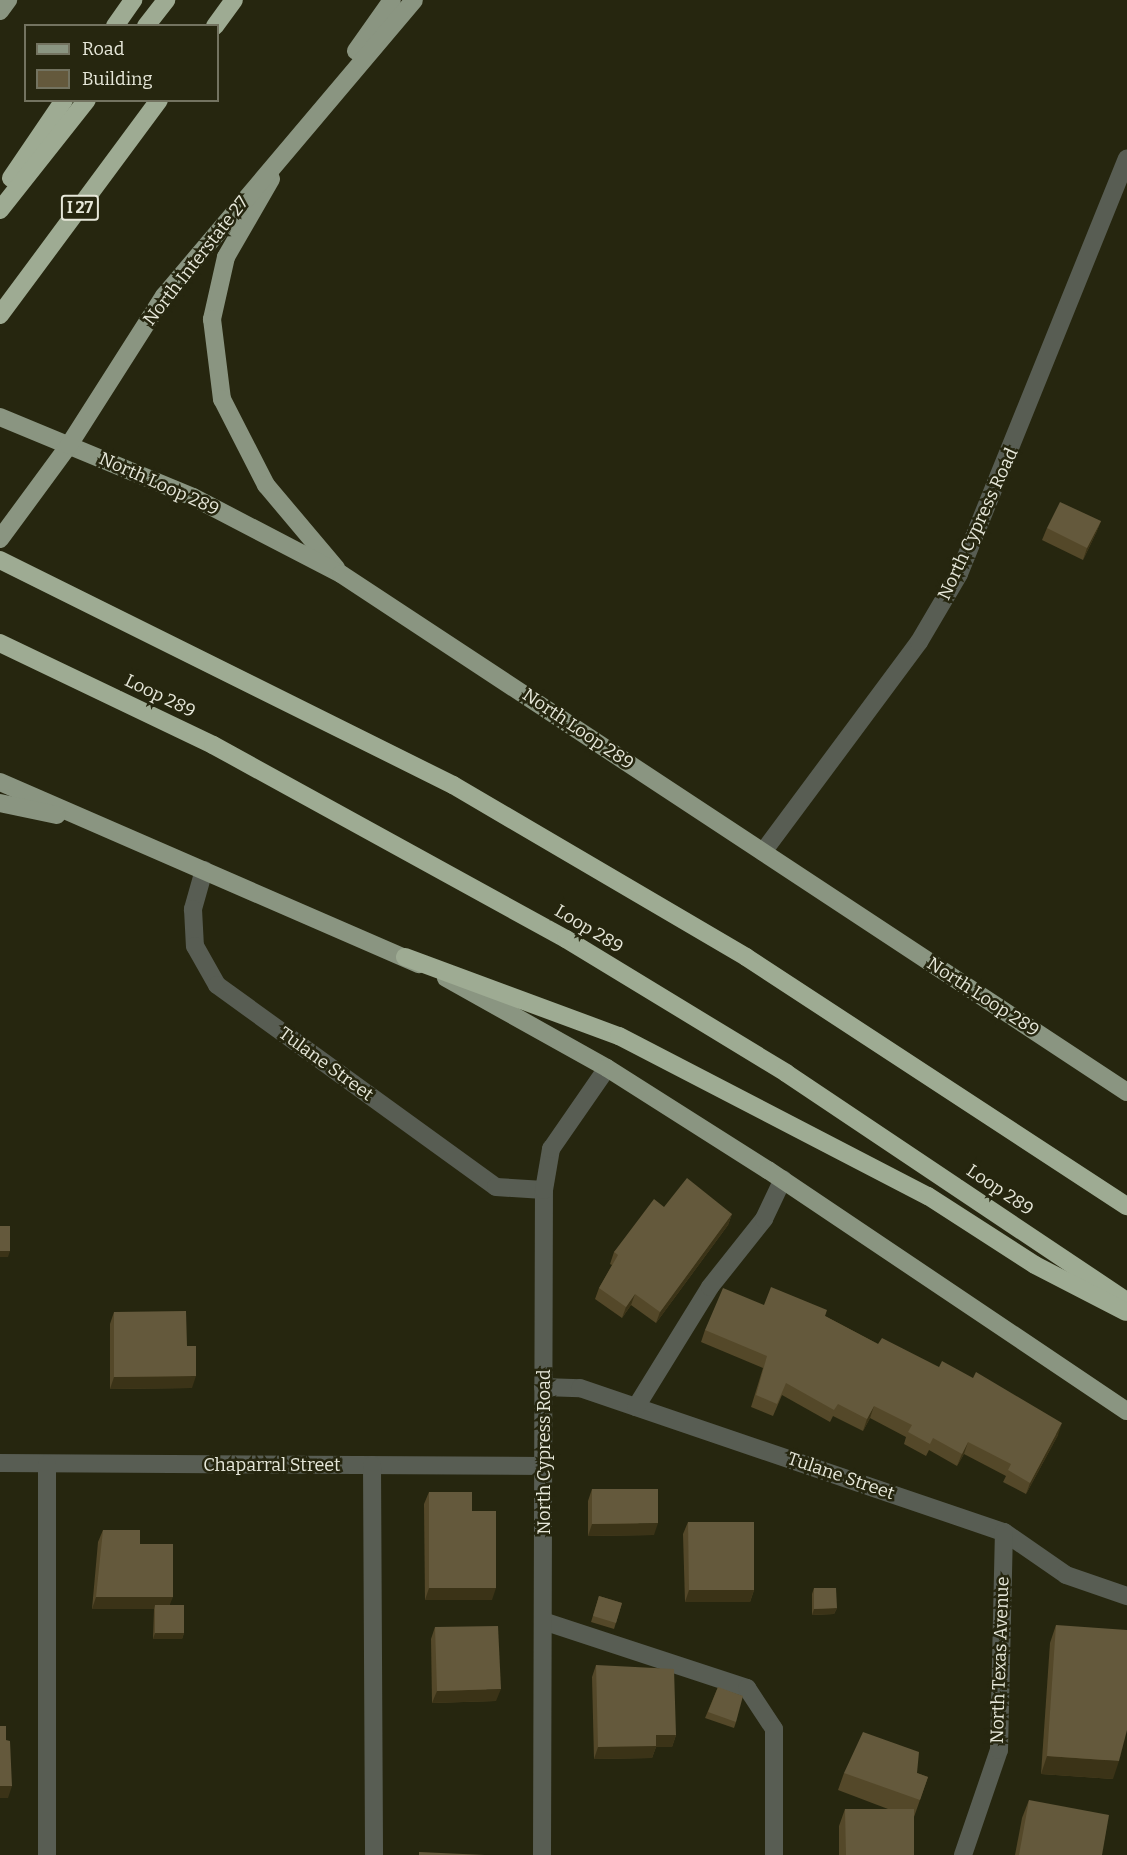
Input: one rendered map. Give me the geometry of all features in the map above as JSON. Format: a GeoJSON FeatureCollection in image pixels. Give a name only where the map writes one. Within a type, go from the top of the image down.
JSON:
{"type":"FeatureCollection","features":[{"type":"Feature","properties":{"kind":"highway"},"geometry":{"type":"LineString","coordinates":[[116,24],[133,0]]}},
{"type":"Feature","properties":{"kind":"highway"},"geometry":{"type":"LineString","coordinates":[[148,24],[166,0]]}},
{"type":"Feature","properties":{"kind":"highway"},"geometry":{"type":"LineString","coordinates":[[216,24],[234,0]]}},
{"type":"Feature","properties":{"kind":"highway"},"geometry":{"type":"LineString","coordinates":[[0,194],[63,102]]}},
{"type":"Feature","properties":{"kind":"highway"},"geometry":{"type":"LineString","coordinates":[[0,210],[85,102]]}},
{"type":"Feature","properties":{"kind":"highway","name":"I 27"},"geometry":{"type":"LineString","coordinates":[[0,315],[158,102]]}},
{"type":"Feature","properties":{"kind":"highway"},"geometry":{"type":"LineString","coordinates":[[0,560],[46,580],[453,785],[632,888],[868,1034],[1127,1206]]}},
{"type":"Feature","properties":{"kind":"highway","name":"Loop 289"},"geometry":{"type":"LineString","coordinates":[[7,646],[213,745],[566,939],[786,1073],[1127,1301]]}},
{"type":"Feature","properties":{"kind":"highway"},"geometry":{"type":"LineString","coordinates":[[405,957],[640,1047],[928,1196],[1035,1265],[1127,1312]]}},
{"type":"Feature","properties":{"kind":"main road"},"geometry":{"type":"LineString","coordinates":[[0,11],[8,0]]}},
{"type":"Feature","properties":{"kind":"main road"},"geometry":{"type":"LineString","coordinates":[[341,574],[266,485],[241,442],[222,399],[215,358],[212,319],[226,257],[300,131],[393,0]]}},
{"type":"Feature","properties":{"kind":"main road","name":"North Interstate 27"},"geometry":{"type":"LineString","coordinates":[[0,539],[69,445],[164,296],[300,131],[414,0]]}},
{"type":"Feature","properties":{"kind":"main road","name":"North Loop 289"},"geometry":{"type":"LineString","coordinates":[[1,418],[193,497],[341,574],[1127,1092]]}},
{"type":"Feature","properties":{"kind":"main road"},"geometry":{"type":"LineString","coordinates":[[0,782],[405,957],[608,1068],[783,1179],[1127,1411]]}},
{"type":"Feature","properties":{"kind":"main road"},"geometry":{"type":"LineString","coordinates":[[0,803],[102,825]]}},
{"type":"Feature","properties":{"kind":"street","name":"North Cypress Road"},"geometry":{"type":"LineString","coordinates":[[763,852],[919,642],[959,574],[1127,159]]}},
{"type":"Feature","properties":{"kind":"street","name":"Tulane Street"},"geometry":{"type":"LineString","coordinates":[[204,870],[194,909],[195,946],[217,985],[496,1187],[544,1190]]}},
{"type":"Feature","properties":{"kind":"street","name":"North Cypress Road"},"geometry":{"type":"LineString","coordinates":[[542,1855],[544,1190],[551,1149],[608,1068]]}},
{"type":"Feature","properties":{"kind":"street"},"geometry":{"type":"LineString","coordinates":[[636,1407],[710,1287],[764,1219],[783,1179]]}},
{"type":"Feature","properties":{"kind":"street","name":"Tulane Street"},"geometry":{"type":"LineString","coordinates":[[543,1387],[580,1388],[1004,1532],[1066,1575],[1127,1596]]}},
{"type":"Feature","properties":{"kind":"street","name":"Chaparral Street"},"geometry":{"type":"LineString","coordinates":[[0,1464],[544,1466]]}},
{"type":"Feature","properties":{"kind":"street"},"geometry":{"type":"LineString","coordinates":[[47,1464],[47,1855]]}},
{"type":"Feature","properties":{"kind":"street"},"geometry":{"type":"LineString","coordinates":[[372,1465],[374,1855]]}},
{"type":"Feature","properties":{"kind":"street","name":"North Texas Avenue"},"geometry":{"type":"LineString","coordinates":[[963,1855],[999,1750],[1004,1532]]}},
{"type":"Feature","properties":{"kind":"street"},"geometry":{"type":"LineString","coordinates":[[543,1621],[747,1688],[774,1729],[774,1855]]}},
{"type":"Feature","properties":{"kind":"building"},"geometry":{"type":"Polygon","coordinates":[[[1060,502],[1101,521],[1087,548],[1047,528],[1060,502]]]}},
{"type":"Feature","properties":{"kind":"building"},"geometry":{"type":"Polygon","coordinates":[[[687,1178],[732,1214],[660,1312],[635,1294],[626,1307],[599,1288],[618,1255],[614,1252],[654,1199],[664,1207],[687,1178]]]}},
{"type":"Feature","properties":{"kind":"building"},"geometry":{"type":"Polygon","coordinates":[[[0,1226],[10,1226],[10,1251],[0,1251],[0,1226]]]}},
{"type":"Feature","properties":{"kind":"building"},"geometry":{"type":"Polygon","coordinates":[[[771,1287],[827,1310],[825,1316],[878,1344],[882,1338],[939,1367],[942,1361],[973,1378],[976,1372],[1062,1423],[1030,1483],[1008,1470],[1011,1464],[968,1442],[962,1454],[933,1438],[930,1444],[908,1432],[912,1425],[874,1406],[867,1419],[838,1404],[834,1410],[786,1383],[777,1404],[756,1395],[767,1356],[705,1330],[723,1288],[764,1305],[771,1287]]]}},
{"type":"Feature","properties":{"kind":"building"},"geometry":{"type":"Polygon","coordinates":[[[186,1311],[187,1346],[196,1346],[196,1376],[114,1377],[114,1312],[186,1311]]]}},
{"type":"Feature","properties":{"kind":"building"},"geometry":{"type":"Polygon","coordinates":[[[592,1489],[658,1489],[658,1523],[592,1524],[592,1489]]]}},
{"type":"Feature","properties":{"kind":"building"},"geometry":{"type":"Polygon","coordinates":[[[429,1492],[472,1492],[472,1511],[496,1511],[496,1588],[429,1588],[429,1492]]]}},
{"type":"Feature","properties":{"kind":"building"},"geometry":{"type":"Polygon","coordinates":[[[688,1522],[754,1522],[754,1590],[689,1590],[688,1522]]]}},
{"type":"Feature","properties":{"kind":"building"},"geometry":{"type":"Polygon","coordinates":[[[103,1530],[140,1530],[140,1544],[173,1544],[173,1597],[96,1597],[103,1530]]]}},
{"type":"Feature","properties":{"kind":"building"},"geometry":{"type":"Polygon","coordinates":[[[814,1588],[836,1588],[837,1608],[814,1609],[814,1588]]]}},
{"type":"Feature","properties":{"kind":"building"},"geometry":{"type":"Polygon","coordinates":[[[599,1596],[622,1603],[616,1623],[593,1616],[599,1596]]]}},
{"type":"Feature","properties":{"kind":"building"},"geometry":{"type":"Polygon","coordinates":[[[155,1605],[184,1605],[184,1633],[155,1633],[155,1605]]]}},
{"type":"Feature","properties":{"kind":"building"},"geometry":{"type":"Polygon","coordinates":[[[1056,1625],[1127,1630],[1127,1730],[1119,1761],[1047,1756],[1056,1625]]]}},
{"type":"Feature","properties":{"kind":"building"},"geometry":{"type":"Polygon","coordinates":[[[498,1626],[501,1689],[437,1691],[435,1627],[498,1626]]]}},
{"type":"Feature","properties":{"kind":"building"},"geometry":{"type":"Polygon","coordinates":[[[596,1665],[674,1669],[676,1735],[656,1735],[656,1746],[598,1747],[596,1665]]]}},
{"type":"Feature","properties":{"kind":"building"},"geometry":{"type":"Polygon","coordinates":[[[718,1687],[743,1696],[736,1722],[708,1712],[718,1687]]]}},
{"type":"Feature","properties":{"kind":"building"},"geometry":{"type":"Polygon","coordinates":[[[0,1726],[6,1726],[6,1740],[10,1741],[12,1786],[0,1786],[0,1726]]]}},
{"type":"Feature","properties":{"kind":"building"},"geometry":{"type":"Polygon","coordinates":[[[863,1732],[919,1752],[917,1773],[928,1777],[920,1800],[844,1773],[863,1732]]]}},
{"type":"Feature","properties":{"kind":"building"},"geometry":{"type":"Polygon","coordinates":[[[1029,1800],[1109,1815],[1102,1855],[1019,1855],[1029,1800]]]}},
{"type":"Feature","properties":{"kind":"building"},"geometry":{"type":"Polygon","coordinates":[[[845,1809],[914,1809],[914,1855],[846,1855],[845,1809]]]}},
{"type":"Feature","properties":{"kind":"building"},"geometry":{"type":"Polygon","coordinates":[[[419,1852],[485,1855],[419,1855],[419,1852]]]}}]}
